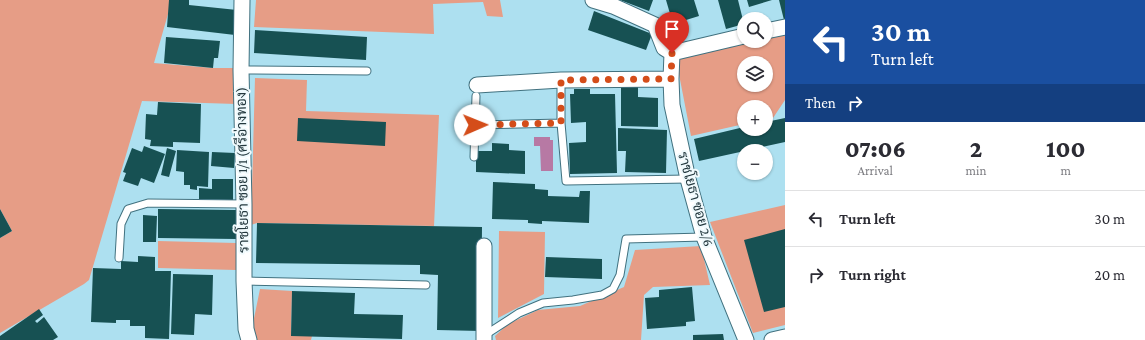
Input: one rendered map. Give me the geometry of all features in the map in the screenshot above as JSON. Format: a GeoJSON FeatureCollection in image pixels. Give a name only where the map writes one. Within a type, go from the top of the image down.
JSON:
{"type":"FeatureCollection","features":[{"type":"Feature","properties":{"kind":"street","name":"ราชโยธา ซอย 1/1 (ศรีอ่างทอง)"},"geometry":{"type":"LineString","coordinates":[[242,0],[241,70],[244,281],[246,329],[249,340]]}},
{"type":"Feature","properties":{"kind":"street"},"geometry":{"type":"LineString","coordinates":[[593,0],[613,6],[655,26],[664,48],[672,53],[737,38]]}},
{"type":"Feature","properties":{"kind":"street"},"geometry":{"type":"LineString","coordinates":[[773,30],[785,27]]}},
{"type":"Feature","properties":{"kind":"street","name":"ราชโยธา ซอย 2/6"},"geometry":{"type":"LineString","coordinates":[[672,53],[672,105],[688,179],[704,237],[746,340]]}},
{"type":"Feature","properties":{"kind":"street"},"geometry":{"type":"LineString","coordinates":[[476,91],[561,80],[671,79]]}},
{"type":"Feature","properties":{"kind":"street"},"geometry":{"type":"LineString","coordinates":[[484,246],[484,338]]}},
{"type":"Feature","properties":{"kind":"street"},"geometry":{"type":"LineString","coordinates":[[772,340],[785,336]]}},
{"type":"Feature","properties":{"kind":"lane"},"geometry":{"type":"LineString","coordinates":[[241,70],[367,71]]}},
{"type":"Feature","properties":{"kind":"lane"},"geometry":{"type":"LineString","coordinates":[[561,80],[561,123],[566,181],[688,179]]}},
{"type":"Feature","properties":{"kind":"lane"},"geometry":{"type":"LineString","coordinates":[[474,157],[476,91]]}},
{"type":"Feature","properties":{"kind":"lane"},"geometry":{"type":"LineString","coordinates":[[475,125],[561,123]]}},
{"type":"Feature","properties":{"kind":"lane"},"geometry":{"type":"LineString","coordinates":[[119,258],[121,224],[128,209],[148,204],[244,204]]}},
{"type":"Feature","properties":{"kind":"lane"},"geometry":{"type":"LineString","coordinates":[[484,338],[519,314],[543,303],[602,295],[613,289],[620,275],[626,239],[704,237]]}},
{"type":"Feature","properties":{"kind":"lane"},"geometry":{"type":"LineString","coordinates":[[244,281],[426,285]]}},
{"type":"Feature","properties":{"kind":"shaded area"},"geometry":{"type":"Polygon","coordinates":[[[0,0],[172,0],[154,63],[213,68],[237,68],[236,104],[142,101],[89,280],[0,333],[0,238],[12,231],[0,209],[0,0]]]}},
{"type":"Feature","properties":{"kind":"shaded area"},"geometry":{"type":"Polygon","coordinates":[[[256,0],[500,0],[503,17],[487,16],[483,2],[433,4],[434,34],[254,27],[256,0]]]}},
{"type":"Feature","properties":{"kind":"shaded area"},"geometry":{"type":"Polygon","coordinates":[[[785,34],[785,100],[773,118],[773,100],[737,100],[737,126],[691,136],[676,59],[737,45],[737,48],[773,48],[773,37],[785,34]]]}},
{"type":"Feature","properties":{"kind":"shaded area"},"geometry":{"type":"Polygon","coordinates":[[[255,78],[307,80],[306,111],[439,115],[434,226],[257,223],[251,225],[255,78]]]}},
{"type":"Feature","properties":{"kind":"shaded area"},"geometry":{"type":"Polygon","coordinates":[[[534,137],[550,137],[550,140],[553,140],[553,171],[541,171],[540,146],[534,146],[534,137]]]}},
{"type":"Feature","properties":{"kind":"shaded area"},"geometry":{"type":"Polygon","coordinates":[[[785,205],[785,325],[753,333],[710,222],[785,205]]]}},
{"type":"Feature","properties":{"kind":"shaded area"},"geometry":{"type":"Polygon","coordinates":[[[499,231],[545,232],[544,294],[498,318],[499,231]]]}},
{"type":"Feature","properties":{"kind":"shaded area"},"geometry":{"type":"Polygon","coordinates":[[[158,241],[236,243],[236,270],[158,268],[158,241]]]}},
{"type":"Feature","properties":{"kind":"shaded area"},"geometry":{"type":"Polygon","coordinates":[[[701,246],[710,285],[653,287],[644,295],[641,340],[496,340],[495,336],[508,324],[538,310],[580,306],[624,287],[635,250],[701,246]]]}},
{"type":"Feature","properties":{"kind":"shaded area"},"geometry":{"type":"Polygon","coordinates":[[[260,289],[292,291],[291,335],[312,336],[311,340],[253,340],[251,333],[260,289]]]}},
{"type":"Feature","properties":{"kind":"building"},"geometry":{"type":"Polygon","coordinates":[[[169,0],[189,0],[189,5],[237,10],[235,35],[167,27],[169,0]]]}},
{"type":"Feature","properties":{"kind":"building"},"geometry":{"type":"Polygon","coordinates":[[[620,0],[653,0],[649,11],[620,0]]]}},
{"type":"Feature","properties":{"kind":"building"},"geometry":{"type":"Polygon","coordinates":[[[666,0],[694,0],[699,16],[673,24],[666,0]]]}},
{"type":"Feature","properties":{"kind":"building"},"geometry":{"type":"Polygon","coordinates":[[[718,0],[738,0],[741,12],[737,12],[737,26],[726,29],[718,0]]]}},
{"type":"Feature","properties":{"kind":"building"},"geometry":{"type":"Polygon","coordinates":[[[747,0],[772,0],[749,7],[747,0]]]}},
{"type":"Feature","properties":{"kind":"building"},"geometry":{"type":"Polygon","coordinates":[[[779,0],[785,0],[785,20],[784,20],[779,0]]]}},
{"type":"Feature","properties":{"kind":"building"},"geometry":{"type":"Polygon","coordinates":[[[594,11],[652,34],[646,50],[588,30],[594,11]]]}},
{"type":"Feature","properties":{"kind":"building"},"geometry":{"type":"Polygon","coordinates":[[[255,30],[367,37],[366,60],[254,53],[255,30]]]}},
{"type":"Feature","properties":{"kind":"building"},"geometry":{"type":"Polygon","coordinates":[[[166,37],[220,41],[218,58],[214,58],[213,68],[164,63],[166,37]]]}},
{"type":"Feature","properties":{"kind":"building"},"geometry":{"type":"Polygon","coordinates":[[[621,86],[638,86],[638,97],[658,98],[658,127],[621,126],[621,86]]]}},
{"type":"Feature","properties":{"kind":"building"},"geometry":{"type":"Polygon","coordinates":[[[574,89],[590,89],[590,94],[615,94],[617,173],[570,174],[569,143],[586,142],[586,122],[571,123],[570,94],[574,94],[574,89]]]}},
{"type":"Feature","properties":{"kind":"building"},"geometry":{"type":"Polygon","coordinates":[[[158,102],[201,104],[200,143],[173,142],[173,147],[150,146],[151,140],[145,139],[146,114],[157,115],[158,102]]]}},
{"type":"Feature","properties":{"kind":"building"},"geometry":{"type":"Polygon","coordinates":[[[298,118],[386,122],[385,146],[297,141],[298,118]]]}},
{"type":"Feature","properties":{"kind":"building"},"geometry":{"type":"Polygon","coordinates":[[[785,118],[785,142],[773,145],[737,144],[737,153],[699,161],[694,139],[737,129],[737,136],[773,136],[773,121],[785,118]]]}},
{"type":"Feature","properties":{"kind":"building"},"geometry":{"type":"Polygon","coordinates":[[[618,128],[667,130],[666,173],[625,172],[626,151],[618,151],[618,128]]]}},
{"type":"Feature","properties":{"kind":"building"},"geometry":{"type":"Polygon","coordinates":[[[492,143],[509,144],[509,150],[525,151],[525,174],[476,172],[476,151],[492,151],[492,143]]]}},
{"type":"Feature","properties":{"kind":"building"},"geometry":{"type":"Polygon","coordinates":[[[144,146],[165,154],[154,183],[141,178],[138,186],[123,181],[126,173],[123,172],[132,148],[142,152],[144,146]]]}},
{"type":"Feature","properties":{"kind":"building"},"geometry":{"type":"Polygon","coordinates":[[[167,148],[176,151],[169,177],[161,175],[167,148]]]}},
{"type":"Feature","properties":{"kind":"building"},"geometry":{"type":"Polygon","coordinates":[[[177,150],[209,152],[208,187],[197,186],[197,190],[190,189],[190,185],[184,185],[184,172],[176,171],[177,150]]]}},
{"type":"Feature","properties":{"kind":"building"},"geometry":{"type":"Polygon","coordinates":[[[212,152],[235,153],[234,168],[211,166],[212,152]]]}},
{"type":"Feature","properties":{"kind":"building"},"geometry":{"type":"Polygon","coordinates":[[[212,179],[233,179],[233,200],[199,199],[199,188],[212,189],[212,179]]]}},
{"type":"Feature","properties":{"kind":"building"},"geometry":{"type":"Polygon","coordinates":[[[493,182],[535,184],[535,189],[548,190],[548,196],[579,197],[580,191],[590,191],[589,223],[542,221],[542,224],[528,223],[528,220],[492,219],[493,182]]]}},
{"type":"Feature","properties":{"kind":"building"},"geometry":{"type":"Polygon","coordinates":[[[0,209],[12,231],[0,238],[0,209]]]}},
{"type":"Feature","properties":{"kind":"building"},"geometry":{"type":"Polygon","coordinates":[[[158,209],[237,210],[236,239],[158,238],[158,209]]]}},
{"type":"Feature","properties":{"kind":"building"},"geometry":{"type":"Polygon","coordinates":[[[143,215],[157,216],[156,242],[143,242],[143,215]]]}},
{"type":"Feature","properties":{"kind":"building"},"geometry":{"type":"Polygon","coordinates":[[[257,223],[482,227],[481,331],[437,330],[438,275],[420,274],[420,265],[256,263],[257,223]]]}},
{"type":"Feature","properties":{"kind":"building"},"geometry":{"type":"Polygon","coordinates":[[[785,229],[785,307],[764,312],[744,240],[785,229]]]}},
{"type":"Feature","properties":{"kind":"building"},"geometry":{"type":"Polygon","coordinates":[[[138,256],[155,257],[155,271],[171,271],[169,339],[145,338],[145,326],[130,326],[130,320],[116,320],[116,323],[91,322],[93,268],[121,269],[121,261],[138,262],[138,256]]]}},
{"type":"Feature","properties":{"kind":"building"},"geometry":{"type":"Polygon","coordinates":[[[546,257],[602,259],[602,279],[545,277],[546,257]]]}},
{"type":"Feature","properties":{"kind":"building"},"geometry":{"type":"Polygon","coordinates":[[[173,274],[213,275],[212,315],[195,314],[194,335],[171,334],[173,274]]]}},
{"type":"Feature","properties":{"kind":"building"},"geometry":{"type":"Polygon","coordinates":[[[692,287],[695,321],[686,322],[686,326],[647,329],[645,298],[659,297],[659,290],[692,287]]]}},
{"type":"Feature","properties":{"kind":"building"},"geometry":{"type":"Polygon","coordinates":[[[292,291],[355,293],[354,314],[403,315],[402,339],[291,336],[292,291]]]}},
{"type":"Feature","properties":{"kind":"building"},"geometry":{"type":"Polygon","coordinates":[[[39,309],[43,315],[35,321],[37,323],[44,317],[58,337],[53,340],[0,340],[0,336],[39,309]]]}},
{"type":"Feature","properties":{"kind":"building"},"geometry":{"type":"Polygon","coordinates":[[[723,334],[724,340],[693,340],[693,335],[723,334]]]}},
{"type":"Feature","properties":{"kind":"route"},"geometry":{"type":"LineString","coordinates":[[475,125],[561,123],[561,80],[671,79],[672,53]]}}]}
